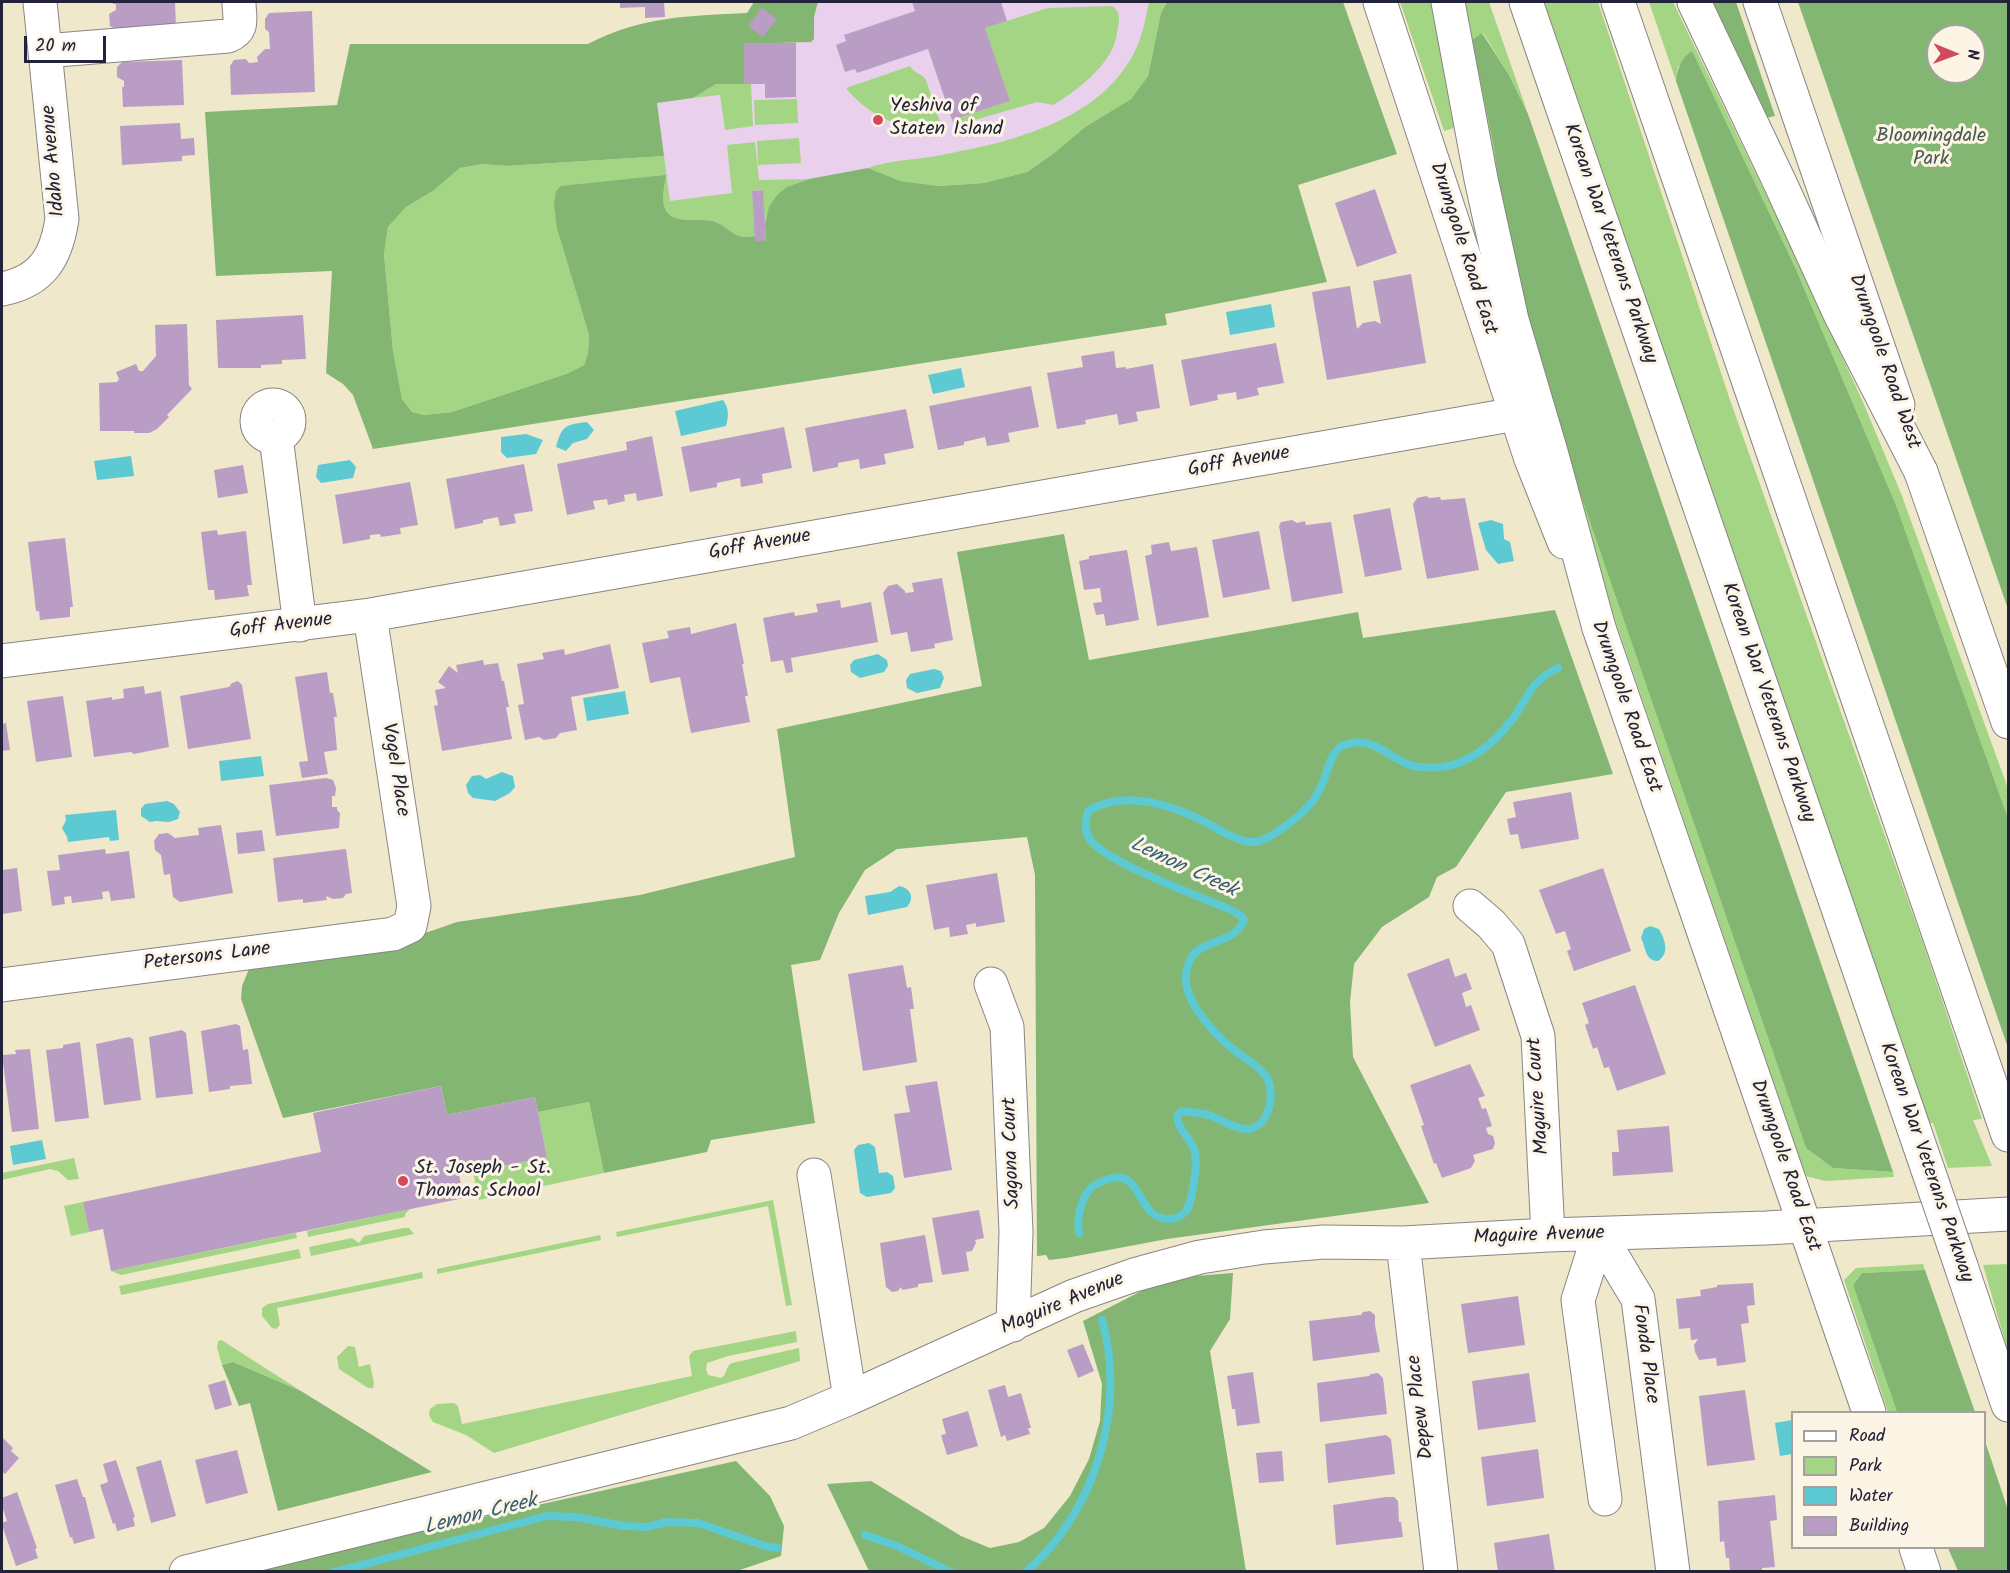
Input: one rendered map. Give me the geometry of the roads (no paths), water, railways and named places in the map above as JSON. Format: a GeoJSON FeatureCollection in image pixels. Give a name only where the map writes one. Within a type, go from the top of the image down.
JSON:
{"type":"FeatureCollection","features":[{"type":"Feature","properties":{"kind":"main road","name":"Idaho Avenue"},"geometry":{"type":"LineString","coordinates":[[2,290],[32,279],[53,256],[59,240],[62,219],[40,2]]}},
{"type":"Feature","properties":{"kind":"main road"},"geometry":{"type":"LineString","coordinates":[[45,51],[228,36],[240,28],[239,2]]}},
{"type":"Feature","properties":{"kind":"main road","name":"Drumgoole Road East"},"geometry":{"type":"LineString","coordinates":[[1380,2],[1531,459],[1599,628],[1868,1411]]}},
{"type":"Feature","properties":{"kind":"main road"},"geometry":{"type":"LineString","coordinates":[[1448,2],[1481,179],[1512,320],[1599,628]]}},
{"type":"Feature","properties":{"kind":"main road","name":"Korean War Veterans Parkway"},"geometry":{"type":"LineString","coordinates":[[1526,2],[2008,1405]]}},
{"type":"Feature","properties":{"kind":"main road"},"geometry":{"type":"LineString","coordinates":[[1618,2],[2008,1136]]}},
{"type":"Feature","properties":{"kind":"main road"},"geometry":{"type":"LineString","coordinates":[[1694,2],[1839,312],[1920,472]]}},
{"type":"Feature","properties":{"kind":"main road","name":"Drumgoole Road West"},"geometry":{"type":"LineString","coordinates":[[1760,2],[2008,722]]}},
{"type":"Feature","properties":{"kind":"main road","name":"Goff Avenue"},"geometry":{"type":"LineString","coordinates":[[2,661],[370,615],[1516,414]]}},
{"type":"Feature","properties":{"kind":"main road"},"geometry":{"type":"LineString","coordinates":[[276,437],[300,625]]}},
{"type":"Feature","properties":{"kind":"main road","name":"Vogel Place"},"geometry":{"type":"LineString","coordinates":[[370,615],[414,906],[410,926]]}},
{"type":"Feature","properties":{"kind":"main road","name":"Maguire Court"},"geometry":{"type":"LineString","coordinates":[[1470,906],[1491,924],[1508,944],[1538,1036],[1548,1235]]}},
{"type":"Feature","properties":{"kind":"main road","name":"Petersons Lane"},"geometry":{"type":"LineString","coordinates":[[2,985],[393,934],[410,926]]}},
{"type":"Feature","properties":{"kind":"main road","name":"Sagona Court"},"geometry":{"type":"LineString","coordinates":[[991,984],[1007,1027],[1016,1232],[1013,1325]]}},
{"type":"Feature","properties":{"kind":"main road"},"geometry":{"type":"LineString","coordinates":[[814,1175],[850,1398]]}},
{"type":"Feature","properties":{"kind":"main road","name":"Maguire Avenue"},"geometry":{"type":"LineString","coordinates":[[186,1572],[791,1423],[1084,1293],[1134,1275],[1200,1257],[1264,1247],[1324,1242],[1403,1243],[2008,1214]]}},
{"type":"Feature","properties":{"kind":"main road"},"geometry":{"type":"LineString","coordinates":[[1599,1234],[1578,1300],[1605,1499]]}},
{"type":"Feature","properties":{"kind":"main road","name":"Fonda Place"},"geometry":{"type":"LineString","coordinates":[[1599,1234],[1638,1299],[1673,1572]]}},
{"type":"Feature","properties":{"kind":"main road","name":"Depew Place"},"geometry":{"type":"LineString","coordinates":[[1403,1243],[1441,1572]]}},
{"type":"Feature","properties":{"kind":"main road"},"geometry":{"type":"LineString","coordinates":[[1916,1549],[1924,1572]]}},
{"type":"Feature","properties":{"kind":"water"},"geometry":{"type":"Polygon","coordinates":[[[1271,304],[1275,327],[1230,335],[1226,312],[1271,304]]]}},
{"type":"Feature","properties":{"kind":"water"},"geometry":{"type":"Polygon","coordinates":[[[961,368],[965,387],[933,394],[928,375],[961,368]]]}},
{"type":"Feature","properties":{"kind":"water"},"geometry":{"type":"Polygon","coordinates":[[[723,400],[728,412],[726,426],[681,436],[675,411],[723,400]]]}},
{"type":"Feature","properties":{"kind":"water"},"geometry":{"type":"Polygon","coordinates":[[[587,422],[594,430],[587,439],[573,443],[566,451],[556,447],[560,434],[566,427],[587,422]]]}},
{"type":"Feature","properties":{"kind":"water"},"geometry":{"type":"Polygon","coordinates":[[[526,434],[543,440],[536,454],[507,458],[501,452],[501,437],[526,434]]]}},
{"type":"Feature","properties":{"kind":"water"},"geometry":{"type":"Polygon","coordinates":[[[131,456],[134,476],[97,480],[94,461],[131,456]]]}},
{"type":"Feature","properties":{"kind":"water"},"geometry":{"type":"Polygon","coordinates":[[[350,460],[356,467],[353,478],[321,483],[316,477],[318,465],[350,460]]]}},
{"type":"Feature","properties":{"kind":"water"},"geometry":{"type":"Polygon","coordinates":[[[1491,520],[1503,524],[1504,539],[1510,542],[1514,561],[1498,564],[1486,550],[1478,523],[1491,520]]]}},
{"type":"Feature","properties":{"kind":"water"},"geometry":{"type":"Polygon","coordinates":[[[878,654],[887,660],[888,666],[884,672],[860,678],[851,672],[850,665],[854,660],[878,654]]]}},
{"type":"Feature","properties":{"kind":"water"},"geometry":{"type":"Polygon","coordinates":[[[934,669],[941,671],[944,678],[940,688],[917,693],[907,688],[906,680],[910,674],[934,669]]]}},
{"type":"Feature","properties":{"kind":"water"},"geometry":{"type":"Polygon","coordinates":[[[625,691],[629,714],[587,721],[583,698],[625,691]]]}},
{"type":"Feature","properties":{"kind":"water"},"geometry":{"type":"Polygon","coordinates":[[[261,756],[264,776],[221,781],[219,761],[261,756]]]}},
{"type":"Feature","properties":{"kind":"water"},"geometry":{"type":"Polygon","coordinates":[[[502,772],[513,776],[515,787],[510,793],[495,801],[473,798],[468,793],[466,785],[472,776],[480,775],[486,779],[502,772]]]}},
{"type":"Feature","properties":{"kind":"water"},"geometry":{"type":"Polygon","coordinates":[[[167,801],[174,804],[180,812],[178,819],[169,822],[150,822],[141,816],[141,809],[145,804],[167,801]]]}},
{"type":"Feature","properties":{"kind":"water"},"geometry":{"type":"Polygon","coordinates":[[[116,810],[119,840],[110,841],[109,837],[68,842],[62,828],[66,820],[65,815],[116,810]]]}},
{"type":"Feature","properties":{"kind":"water"},"geometry":{"type":"Polygon","coordinates":[[[899,886],[911,894],[907,907],[868,915],[865,896],[890,892],[899,886]]]}},
{"type":"Feature","properties":{"kind":"water"},"geometry":{"type":"Polygon","coordinates":[[[1650,926],[1659,929],[1664,942],[1664,954],[1658,961],[1648,956],[1641,938],[1644,929],[1650,926]]]}},
{"type":"Feature","properties":{"kind":"water"},"geometry":{"type":"Polygon","coordinates":[[[42,1140],[46,1159],[13,1165],[10,1146],[42,1140]]]}},
{"type":"Feature","properties":{"kind":"water"},"geometry":{"type":"Polygon","coordinates":[[[869,1143],[875,1147],[879,1173],[887,1172],[893,1176],[895,1188],[891,1193],[867,1197],[860,1193],[854,1150],[858,1145],[869,1143]]]}},
{"type":"Feature","properties":{"kind":"water"},"geometry":{"type":"Polygon","coordinates":[[[1791,1420],[1791,1454],[1780,1456],[1775,1423],[1791,1420]]]}},
{"type":"Feature","properties":{"kind":"waterway","name":"Lemon Creek"},"geometry":{"type":"LineString","coordinates":[[1079,1233],[1080,1210],[1089,1190],[1101,1182],[1117,1177],[1130,1182],[1154,1215],[1167,1219],[1180,1216],[1186,1211],[1190,1201],[1196,1159],[1191,1143],[1180,1127],[1177,1116],[1182,1111],[1209,1115],[1239,1128],[1248,1129],[1262,1122],[1270,1099],[1266,1076],[1230,1046],[1203,1018],[1190,996],[1187,985],[1186,975],[1189,962],[1195,953],[1203,947],[1230,936],[1238,930],[1244,920],[1227,908],[1153,878],[1112,857],[1089,838],[1086,831],[1088,811],[1102,804],[1118,801],[1150,802],[1196,817],[1237,839],[1249,842],[1262,840],[1285,826],[1313,801],[1333,755],[1346,744],[1357,742],[1372,745],[1410,765],[1429,768],[1452,765],[1473,756],[1491,743],[1514,717],[1536,683],[1558,668]]}},
{"type":"Feature","properties":{"kind":"waterway","name":"Lemon Creek"},"geometry":{"type":"LineString","coordinates":[[1026,1572],[1050,1548],[1070,1520],[1087,1489],[1099,1456],[1107,1422],[1110,1388],[1109,1353],[1102,1320]]}},
{"type":"Feature","properties":{"kind":"waterway","name":"Lemon Creek"},"geometry":{"type":"LineString","coordinates":[[334,1572],[547,1516],[576,1517],[624,1526],[647,1527],[667,1522],[698,1523],[765,1546],[778,1548]]}},
{"type":"Feature","properties":{"kind":"waterway","name":"Lemon Creek"},"geometry":{"type":"LineString","coordinates":[[865,1535],[897,1546],[951,1572]]}},
{"type":"Feature","properties":{"kind":"place","name":"Yeshiva of Staten Island"},"geometry":{"type":"Point","coordinates":[878,120]}},
{"type":"Feature","properties":{"kind":"place","name":"St. Joseph - St. Thomas School"},"geometry":{"type":"Point","coordinates":[403,1181]}},
{"type":"Feature","properties":{"kind":"park label","name":"Bloomingdale Park"},"geometry":{"type":"Point","coordinates":[1931,150]}}]}
